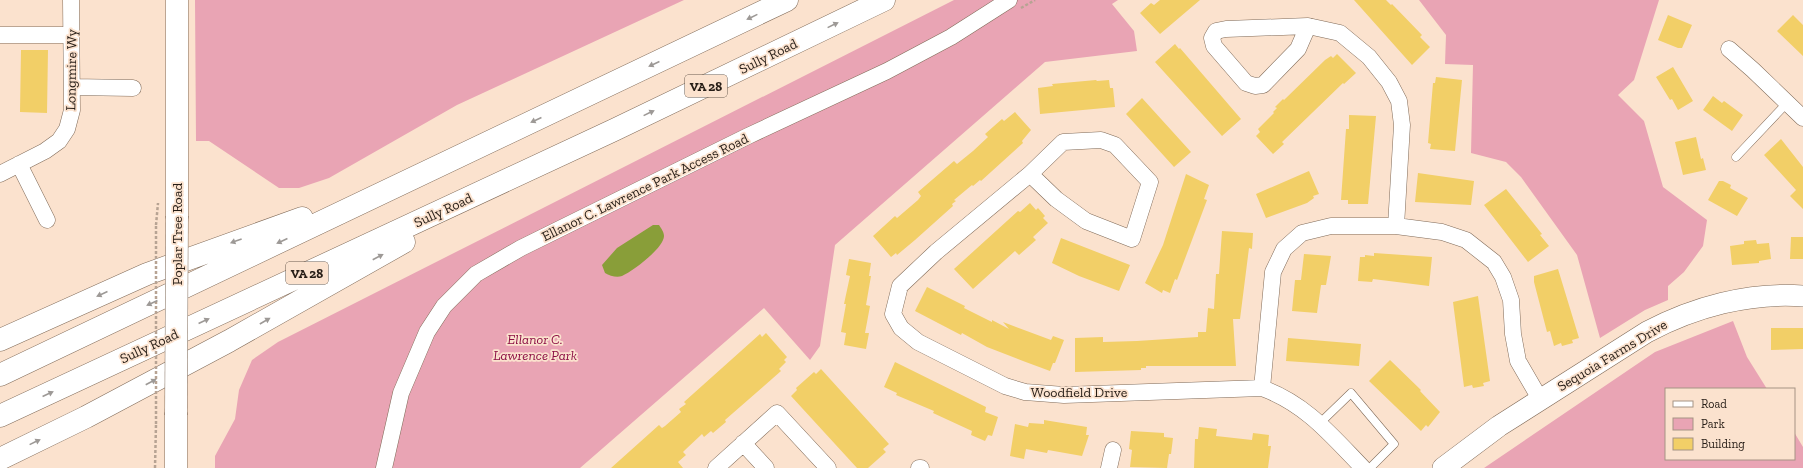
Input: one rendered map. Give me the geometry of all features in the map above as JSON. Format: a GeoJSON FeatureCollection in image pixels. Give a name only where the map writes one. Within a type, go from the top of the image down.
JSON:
{"type":"FeatureCollection","features":[{"type":"Feature","properties":{"kind":"main road","name":"Poplar Tree Road"},"geometry":{"type":"LineString","coordinates":[[176,468],[177,0]]}},
{"type":"Feature","properties":{"kind":"main road","name":"VA 28"},"geometry":{"type":"LineString","coordinates":[[0,375],[787,0]]}},
{"type":"Feature","properties":{"kind":"main road","name":"Sully Road"},"geometry":{"type":"LineString","coordinates":[[0,416],[614,130],[884,0]]}},
{"type":"Feature","properties":{"kind":"main road"},"geometry":{"type":"LineString","coordinates":[[0,459],[229,341],[353,270],[614,130]]}},
{"type":"Feature","properties":{"kind":"main road"},"geometry":{"type":"LineString","coordinates":[[0,340],[147,274],[319,211],[507,134]]}},
{"type":"Feature","properties":{"kind":"street","name":"Longmire Wy"},"geometry":{"type":"LineString","coordinates":[[0,174],[49,149],[67,129],[72,110],[71,0]]}},
{"type":"Feature","properties":{"kind":"street","name":"Ellanor C. Lawrence Park Access Road"},"geometry":{"type":"LineString","coordinates":[[384,468],[401,393],[427,332],[444,306],[476,274],[521,248],[741,139],[887,71],[1012,6]]}},
{"type":"Feature","properties":{"kind":"street"},"geometry":{"type":"LineString","coordinates":[[1308,26],[1298,49],[1263,85],[1254,86],[1246,83],[1214,46],[1212,38],[1216,31],[1226,29],[1308,26],[1340,33],[1363,52],[1388,82],[1399,101],[1402,125],[1396,226]]}},
{"type":"Feature","properties":{"kind":"street"},"geometry":{"type":"LineString","coordinates":[[0,35],[72,35]]}},
{"type":"Feature","properties":{"kind":"street"},"geometry":{"type":"LineString","coordinates":[[1729,50],[1803,118]]}},
{"type":"Feature","properties":{"kind":"street"},"geometry":{"type":"LineString","coordinates":[[72,87],[133,88]]}},
{"type":"Feature","properties":{"kind":"street","name":"Woodfield Drive"},"geometry":{"type":"LineString","coordinates":[[1030,174],[1056,199],[1086,221],[1132,239],[1150,182],[1115,146],[1101,140],[1063,142],[1030,174],[936,252],[900,286],[893,314],[901,328],[918,342],[1005,386],[1025,392],[1064,395],[1262,388],[1282,395],[1320,423],[1363,468]]}},
{"type":"Feature","properties":{"kind":"street"},"geometry":{"type":"LineString","coordinates":[[19,164],[47,220]]}},
{"type":"Feature","properties":{"kind":"street"},"geometry":{"type":"LineString","coordinates":[[1262,388],[1273,272],[1284,249],[1302,233],[1331,226],[1396,226],[1442,232],[1466,240],[1494,262],[1503,277],[1511,300],[1513,334],[1518,361],[1540,399]]}},
{"type":"Feature","properties":{"kind":"street","name":"Sequoia Farms Drive"},"geometry":{"type":"LineString","coordinates":[[1443,468],[1493,430],[1647,332],[1685,314],[1737,300],[1767,296],[1803,296]]}},
{"type":"Feature","properties":{"kind":"street"},"geometry":{"type":"LineString","coordinates":[[716,468],[777,413],[828,468]]}},
{"type":"Feature","properties":{"kind":"street"},"geometry":{"type":"LineString","coordinates":[[743,443],[766,468]]}},
{"type":"Feature","properties":{"kind":"street"},"geometry":{"type":"LineString","coordinates":[[1109,468],[1113,450]]}},
{"type":"Feature","properties":{"kind":"lane"},"geometry":{"type":"LineString","coordinates":[[1736,157],[1787,103]]}},
{"type":"Feature","properties":{"kind":"lane"},"geometry":{"type":"LineString","coordinates":[[1320,423],[1351,393],[1394,444],[1370,468]]}},
{"type":"Feature","properties":{"kind":"path"},"geometry":{"type":"LineString","coordinates":[[1012,6],[1036,0]]}},
{"type":"Feature","properties":{"kind":"path"},"geometry":{"type":"LineString","coordinates":[[155,468],[156,225]]}},
{"type":"Feature","properties":{"kind":"green space"},"geometry":{"type":"Polygon","coordinates":[[[195,0],[684,0],[457,105],[329,178],[299,188],[279,188],[209,141],[196,141],[195,0]]]}},
{"type":"Feature","properties":{"kind":"green space","name":"Ellanor C. Lawrence Park"},"geometry":{"type":"Polygon","coordinates":[[[954,0],[1118,0],[1112,4],[1134,31],[1137,51],[1045,62],[835,245],[820,346],[810,360],[764,308],[580,468],[215,468],[215,456],[235,419],[239,390],[252,360],[278,342],[954,0]]]}},
{"type":"Feature","properties":{"kind":"green space"},"geometry":{"type":"Polygon","coordinates":[[[1419,0],[1659,0],[1634,80],[1618,95],[1644,121],[1663,187],[1707,220],[1703,246],[1684,272],[1668,286],[1668,300],[1645,310],[1600,338],[1577,255],[1521,177],[1506,162],[1471,153],[1473,65],[1445,64],[1446,35],[1419,0]]]}},
{"type":"Feature","properties":{"kind":"green space"},"geometry":{"type":"Polygon","coordinates":[[[1733,321],[1747,357],[1766,388],[1665,388],[1665,460],[1795,460],[1795,434],[1803,447],[1803,468],[1484,468],[1655,352],[1733,321]]]}},
{"type":"Feature","properties":{"kind":"shaded area"},"geometry":{"type":"Polygon","coordinates":[[[653,225],[659,225],[664,236],[663,241],[654,253],[622,276],[618,277],[605,273],[602,265],[617,248],[653,225]]]}},
{"type":"Feature","properties":{"kind":"building"},"geometry":{"type":"Polygon","coordinates":[[[1160,0],[1200,0],[1160,34],[1140,13],[1151,3],[1154,5],[1160,0]]]}},
{"type":"Feature","properties":{"kind":"building"},"geometry":{"type":"Polygon","coordinates":[[[1354,0],[1386,0],[1391,5],[1392,4],[1422,35],[1420,37],[1430,47],[1412,65],[1354,0]]]}},
{"type":"Feature","properties":{"kind":"building"},"geometry":{"type":"Polygon","coordinates":[[[1668,15],[1692,25],[1682,48],[1678,48],[1658,40],[1668,15]]]}},
{"type":"Feature","properties":{"kind":"building"},"geometry":{"type":"Polygon","coordinates":[[[1793,15],[1803,25],[1803,56],[1777,31],[1793,15]]]}},
{"type":"Feature","properties":{"kind":"building"},"geometry":{"type":"Polygon","coordinates":[[[1175,44],[1241,119],[1222,136],[1155,62],[1175,44]]]}},
{"type":"Feature","properties":{"kind":"building"},"geometry":{"type":"Polygon","coordinates":[[[21,50],[48,50],[47,113],[20,112],[21,50]]]}},
{"type":"Feature","properties":{"kind":"building"},"geometry":{"type":"Polygon","coordinates":[[[1337,54],[1356,73],[1344,84],[1343,83],[1282,142],[1284,144],[1273,154],[1256,136],[1260,132],[1258,129],[1274,113],[1273,112],[1277,108],[1275,107],[1283,99],[1284,100],[1325,60],[1331,56],[1333,58],[1337,54]]]}},
{"type":"Feature","properties":{"kind":"building"},"geometry":{"type":"Polygon","coordinates":[[[1673,67],[1693,101],[1678,110],[1656,77],[1673,67]]]}},
{"type":"Feature","properties":{"kind":"building"},"geometry":{"type":"Polygon","coordinates":[[[1436,77],[1462,80],[1455,151],[1430,149],[1431,144],[1428,143],[1433,83],[1435,83],[1436,77]]]}},
{"type":"Feature","properties":{"kind":"building"},"geometry":{"type":"Polygon","coordinates":[[[1109,80],[1110,88],[1113,88],[1115,107],[1040,114],[1038,88],[1053,86],[1052,84],[1109,80]]]}},
{"type":"Feature","properties":{"kind":"building"},"geometry":{"type":"Polygon","coordinates":[[[1713,96],[1722,103],[1724,101],[1743,115],[1732,131],[1703,110],[1713,96]]]}},
{"type":"Feature","properties":{"kind":"building"},"geometry":{"type":"Polygon","coordinates":[[[1142,98],[1191,152],[1174,167],[1126,114],[1142,98]]]}},
{"type":"Feature","properties":{"kind":"building"},"geometry":{"type":"Polygon","coordinates":[[[1015,112],[1031,130],[1022,141],[1023,143],[981,181],[980,180],[973,186],[972,185],[954,200],[956,201],[952,204],[953,206],[915,240],[897,255],[896,253],[891,257],[873,236],[895,216],[897,218],[918,200],[921,196],[918,192],[954,161],[957,164],[973,151],[988,137],[985,134],[1002,119],[1004,121],[1015,112]]]}},
{"type":"Feature","properties":{"kind":"building"},"geometry":{"type":"Polygon","coordinates":[[[1349,115],[1376,116],[1368,204],[1348,204],[1348,200],[1341,200],[1346,129],[1349,129],[1349,115]]]}},
{"type":"Feature","properties":{"kind":"building"},"geometry":{"type":"Polygon","coordinates":[[[1696,137],[1701,159],[1703,158],[1706,170],[1683,175],[1675,142],[1696,137]]]}},
{"type":"Feature","properties":{"kind":"building"},"geometry":{"type":"Polygon","coordinates":[[[1781,139],[1803,167],[1803,209],[1790,196],[1796,190],[1764,155],[1781,139]]]}},
{"type":"Feature","properties":{"kind":"building"},"geometry":{"type":"Polygon","coordinates":[[[1309,171],[1319,194],[1313,196],[1314,198],[1307,203],[1266,218],[1256,194],[1309,171]]]}},
{"type":"Feature","properties":{"kind":"building"},"geometry":{"type":"Polygon","coordinates":[[[1418,173],[1474,181],[1471,205],[1415,202],[1418,173]]]}},
{"type":"Feature","properties":{"kind":"building"},"geometry":{"type":"Polygon","coordinates":[[[1186,174],[1209,185],[1204,199],[1207,200],[1177,280],[1175,279],[1170,293],[1163,290],[1162,293],[1145,283],[1163,245],[1186,174]]]}},
{"type":"Feature","properties":{"kind":"building"},"geometry":{"type":"Polygon","coordinates":[[[1719,181],[1723,181],[1731,185],[1730,188],[1748,198],[1737,216],[1708,200],[1719,181]]]}},
{"type":"Feature","properties":{"kind":"building"},"geometry":{"type":"Polygon","coordinates":[[[1506,189],[1542,234],[1540,235],[1549,246],[1528,262],[1484,205],[1506,189]]]}},
{"type":"Feature","properties":{"kind":"building"},"geometry":{"type":"Polygon","coordinates":[[[1030,203],[1036,210],[1038,208],[1045,216],[1043,218],[1048,223],[1033,237],[1036,240],[1019,255],[1015,251],[973,289],[954,269],[1018,211],[1020,212],[1030,203]]]}},
{"type":"Feature","properties":{"kind":"building"},"geometry":{"type":"Polygon","coordinates":[[[1222,231],[1253,233],[1252,249],[1249,248],[1240,319],[1233,319],[1236,366],[1146,366],[1146,368],[1141,368],[1141,370],[1075,372],[1075,338],[1103,337],[1103,342],[1137,341],[1198,337],[1198,332],[1206,332],[1208,308],[1214,309],[1216,274],[1219,274],[1222,231]]]}},
{"type":"Feature","properties":{"kind":"building"},"geometry":{"type":"Polygon","coordinates":[[[1791,237],[1803,237],[1803,259],[1790,259],[1791,237]]]}},
{"type":"Feature","properties":{"kind":"building"},"geometry":{"type":"Polygon","coordinates":[[[1061,238],[1130,265],[1119,291],[1079,276],[1052,263],[1061,238]]]}},
{"type":"Feature","properties":{"kind":"building"},"geometry":{"type":"Polygon","coordinates":[[[1756,240],[1757,244],[1769,243],[1771,259],[1759,261],[1759,263],[1732,265],[1730,246],[1744,244],[1744,241],[1756,240]]]}},
{"type":"Feature","properties":{"kind":"building"},"geometry":{"type":"Polygon","coordinates":[[[1374,253],[1432,257],[1429,286],[1373,279],[1372,282],[1358,281],[1360,257],[1365,257],[1365,255],[1374,256],[1374,253]]]}},
{"type":"Feature","properties":{"kind":"building"},"geometry":{"type":"Polygon","coordinates":[[[1304,254],[1331,256],[1326,285],[1321,285],[1317,313],[1292,311],[1295,280],[1301,280],[1304,254]]]}},
{"type":"Feature","properties":{"kind":"building"},"geometry":{"type":"Polygon","coordinates":[[[849,259],[871,263],[869,276],[871,276],[866,305],[870,306],[865,333],[869,333],[866,349],[844,345],[846,333],[841,332],[846,304],[844,304],[850,276],[846,275],[849,259]]]}},
{"type":"Feature","properties":{"kind":"building"},"geometry":{"type":"Polygon","coordinates":[[[1558,269],[1579,338],[1572,340],[1573,343],[1562,346],[1561,343],[1554,346],[1550,331],[1547,332],[1534,282],[1534,276],[1558,269]]]}},
{"type":"Feature","properties":{"kind":"building"},"geometry":{"type":"Polygon","coordinates":[[[927,287],[965,306],[964,308],[1009,329],[1003,322],[1051,340],[1053,336],[1064,340],[1055,363],[1053,363],[1050,371],[987,347],[962,333],[961,335],[915,311],[927,287]]]}},
{"type":"Feature","properties":{"kind":"building"},"geometry":{"type":"Polygon","coordinates":[[[1478,296],[1490,381],[1483,383],[1484,386],[1473,388],[1472,385],[1464,387],[1453,302],[1478,296]]]}},
{"type":"Feature","properties":{"kind":"building"},"geometry":{"type":"Polygon","coordinates":[[[1771,328],[1803,328],[1803,349],[1771,350],[1771,328]]]}},
{"type":"Feature","properties":{"kind":"building"},"geometry":{"type":"Polygon","coordinates":[[[766,333],[787,357],[784,360],[786,362],[779,369],[781,371],[725,420],[726,422],[713,433],[711,431],[704,437],[702,434],[685,450],[683,452],[686,455],[678,462],[683,468],[611,468],[659,425],[662,428],[665,426],[681,412],[679,409],[686,404],[684,402],[760,334],[762,337],[766,333]]]}},
{"type":"Feature","properties":{"kind":"building"},"geometry":{"type":"Polygon","coordinates":[[[1288,338],[1361,344],[1359,366],[1286,361],[1288,338]]]}},
{"type":"Feature","properties":{"kind":"building"},"geometry":{"type":"Polygon","coordinates":[[[1390,360],[1421,390],[1420,391],[1440,412],[1428,427],[1426,425],[1421,431],[1369,381],[1390,360]]]}},
{"type":"Feature","properties":{"kind":"building"},"geometry":{"type":"Polygon","coordinates":[[[895,362],[986,407],[985,412],[998,417],[992,436],[988,435],[985,441],[971,435],[972,431],[933,413],[934,411],[896,395],[897,393],[884,387],[895,362]]]}},
{"type":"Feature","properties":{"kind":"building"},"geometry":{"type":"Polygon","coordinates":[[[821,369],[889,444],[883,449],[886,452],[868,468],[857,468],[791,396],[797,390],[796,388],[814,372],[816,374],[821,369]]]}},
{"type":"Feature","properties":{"kind":"building"},"geometry":{"type":"Polygon","coordinates":[[[1044,420],[1087,427],[1086,435],[1089,435],[1082,456],[1048,450],[1047,453],[1026,449],[1024,459],[1010,456],[1015,424],[1028,427],[1029,423],[1044,424],[1044,420]]]}},
{"type":"Feature","properties":{"kind":"building"},"geometry":{"type":"Polygon","coordinates":[[[1199,427],[1217,429],[1216,436],[1252,440],[1253,433],[1269,435],[1268,446],[1271,446],[1268,468],[1194,468],[1195,439],[1198,439],[1199,427]]]}},
{"type":"Feature","properties":{"kind":"building"},"geometry":{"type":"Polygon","coordinates":[[[1131,431],[1164,433],[1164,437],[1173,438],[1167,468],[1130,467],[1132,450],[1129,449],[1131,431]]]}}]}
